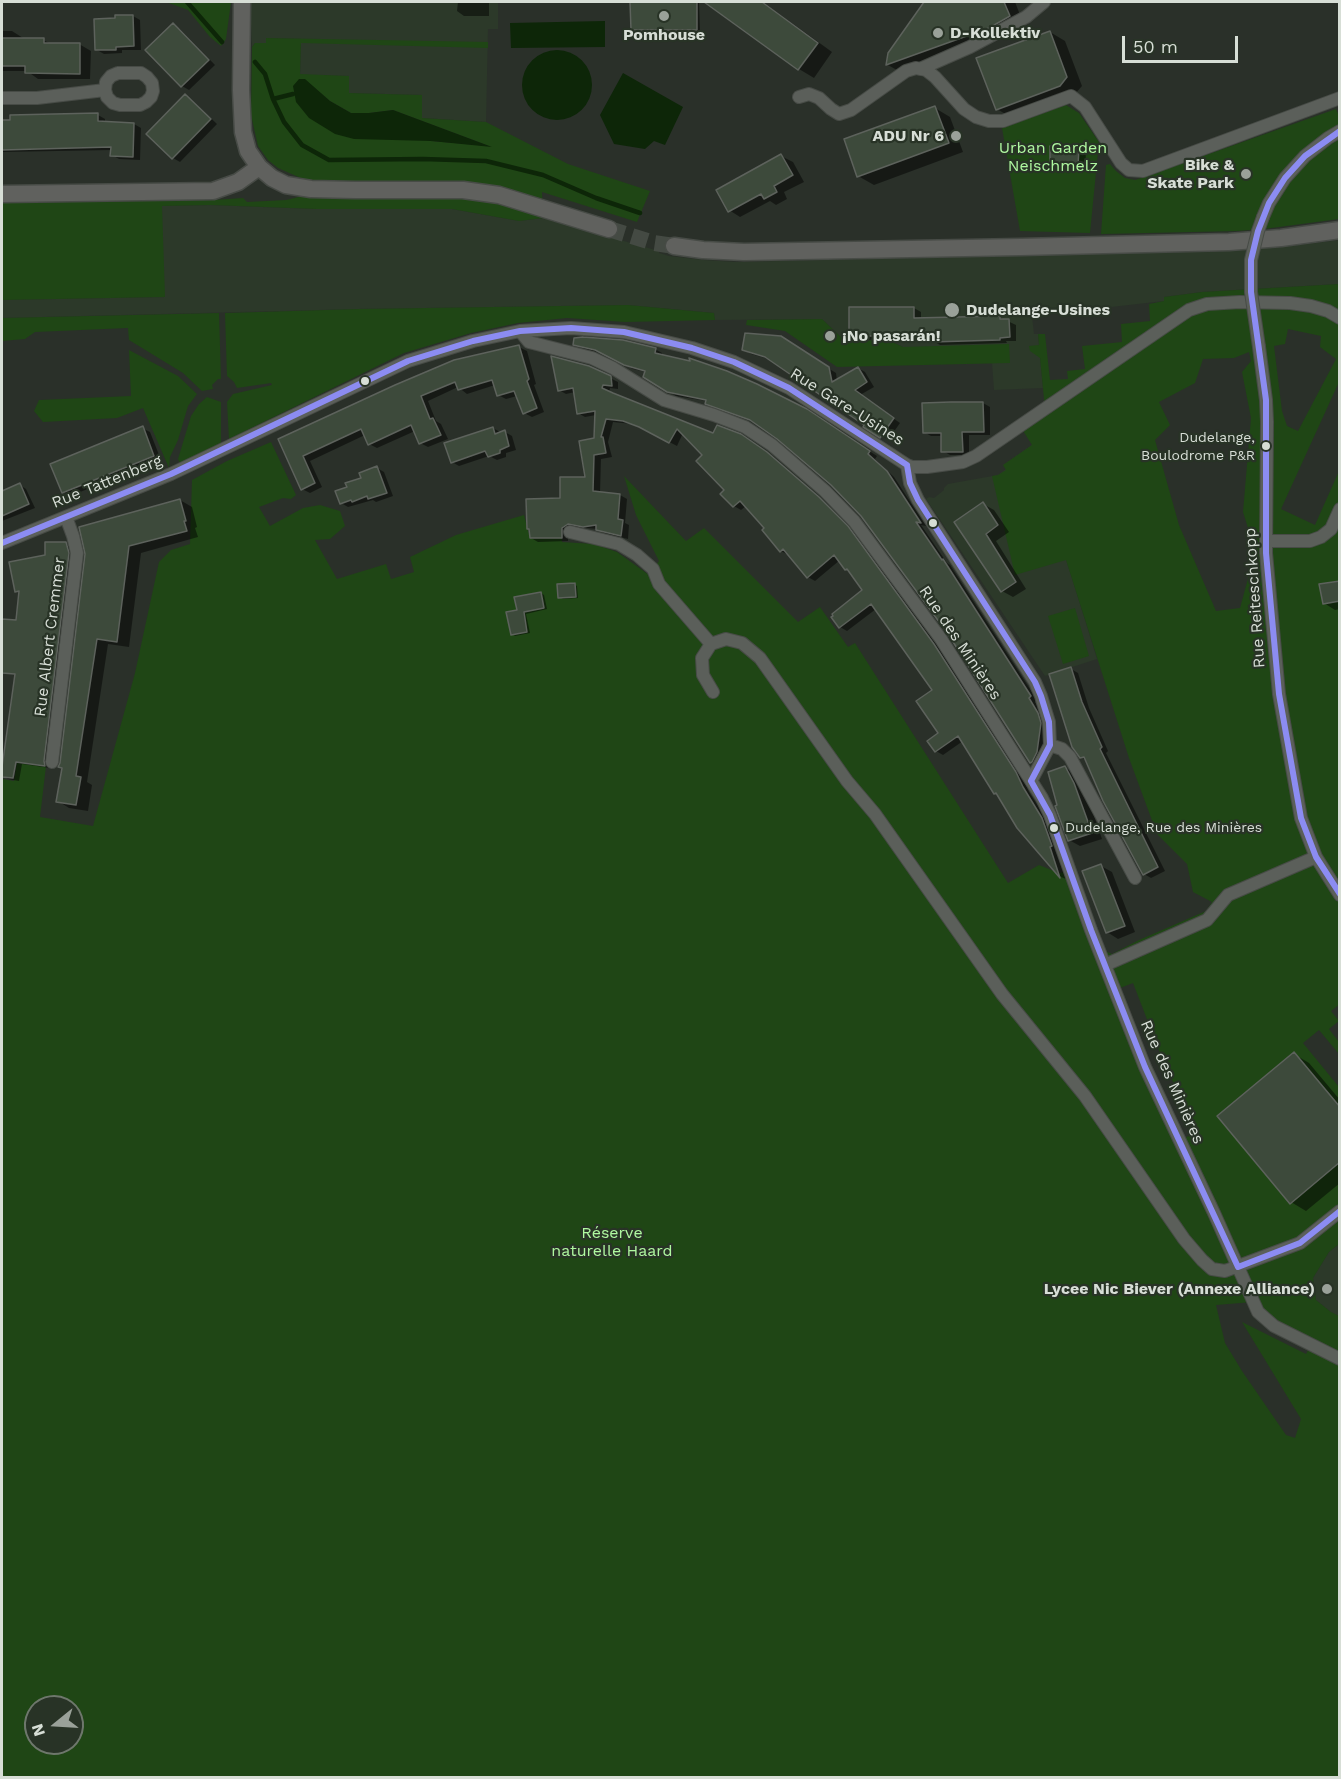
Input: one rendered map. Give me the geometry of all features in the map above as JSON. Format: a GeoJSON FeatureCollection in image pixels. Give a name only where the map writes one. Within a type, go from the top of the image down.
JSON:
{"type":"FeatureCollection","features":[{"type":"Feature","properties":{"kind":"main road"},"geometry":{"type":"LineString","coordinates":[[242,2],[241,117],[248,151],[259,167],[272,178],[286,185],[311,189],[463,190],[499,195],[609,229]]}},
{"type":"Feature","properties":{"kind":"main road"},"geometry":{"type":"LineString","coordinates":[[2,194],[213,191],[238,182],[259,167]]}},
{"type":"Feature","properties":{"kind":"main road"},"geometry":{"type":"LineString","coordinates":[[674,246],[744,252],[1021,247],[1229,242],[1340,230]]}},
{"type":"Feature","properties":{"kind":"street"},"geometry":{"type":"LineString","coordinates":[[920,69],[1026,17],[1044,2]]}},
{"type":"Feature","properties":{"kind":"street"},"geometry":{"type":"LineString","coordinates":[[799,97],[809,94],[819,98],[839,114],[851,110],[906,71],[916,68],[926,70],[935,77],[964,110],[989,121],[1003,121],[1071,96],[1085,107],[1121,163],[1129,170],[1143,171],[1340,98]]}},
{"type":"Feature","properties":{"kind":"street"},"geometry":{"type":"LineString","coordinates":[[2,98],[37,98],[105,90]]}},
{"type":"Feature","properties":{"kind":"street","name":"Rue Reiteschkopp"},"geometry":{"type":"LineString","coordinates":[[1340,131],[1320,144],[1285,178],[1263,217],[1251,260],[1251,292],[1266,400],[1269,600],[1279,694],[1301,818],[1316,857],[1340,895]]}},
{"type":"Feature","properties":{"kind":"street","name":"Rue Gare-Usines"},"geometry":{"type":"LineString","coordinates":[[225,449],[408,361],[473,341],[520,331],[571,328],[624,332],[692,348],[734,362],[789,388],[907,465],[927,467],[953,464],[976,456],[1189,310],[1207,304],[1290,303],[1328,311],[1340,318]]}},
{"type":"Feature","properties":{"kind":"street","name":"Rue des Minières"},"geometry":{"type":"LineString","coordinates":[[520,331],[529,342],[592,358],[613,368],[664,400],[745,427],[772,445],[825,491],[854,521],[941,639],[1050,815],[1145,1067],[1238,1266]]}},
{"type":"Feature","properties":{"kind":"street","name":"Rue Tattenberg"},"geometry":{"type":"LineString","coordinates":[[2,543],[171,474],[225,449]]}},
{"type":"Feature","properties":{"kind":"street","name":"Rue Gare-Usines"},"geometry":{"type":"LineString","coordinates":[[907,465],[910,483],[918,500],[1035,682],[1050,722],[1050,744]]}},
{"type":"Feature","properties":{"kind":"street"},"geometry":{"type":"LineString","coordinates":[[1267,541],[1310,541],[1321,537],[1331,529],[1340,509]]}},
{"type":"Feature","properties":{"kind":"street","name":"Rue Albert Cremmer"},"geometry":{"type":"LineString","coordinates":[[52,762],[77,553],[66,517]]}},
{"type":"Feature","properties":{"kind":"street"},"geometry":{"type":"LineString","coordinates":[[570,532],[619,544],[637,555],[653,569],[659,584],[711,644]]}},
{"type":"Feature","properties":{"kind":"street"},"geometry":{"type":"LineString","coordinates":[[713,692],[703,675],[702,658],[711,644],[726,639],[742,643],[759,658],[840,773],[875,814],[1002,994],[1085,1096],[1184,1239],[1212,1269],[1225,1271],[1300,1243],[1340,1211]]}},
{"type":"Feature","properties":{"kind":"street"},"geometry":{"type":"LineString","coordinates":[[1031,781],[1050,744],[1062,749],[1070,756],[1135,878]]}},
{"type":"Feature","properties":{"kind":"street"},"geometry":{"type":"LineString","coordinates":[[1105,965],[1207,920],[1228,895],[1316,857]]}},
{"type":"Feature","properties":{"kind":"street"},"geometry":{"type":"LineString","coordinates":[[1238,1266],[1258,1312],[1265,1319],[1274,1326],[1340,1359]]}},
{"type":"Feature","properties":{"kind":"shaded area"},"geometry":{"type":"Polygon","coordinates":[[[250,2],[498,2],[498,29],[488,29],[486,122],[422,118],[422,95],[349,93],[349,76],[300,75],[301,39],[266,38],[266,43],[255,43],[252,47],[250,2]]]}},
{"type":"Feature","properties":{"kind":"shaded area"},"geometry":{"type":"Polygon","coordinates":[[[605,21],[605,47],[511,48],[510,23],[605,21]]]}},
{"type":"Feature","properties":{"kind":"shaded area"},"geometry":{"type":"Polygon","coordinates":[[[557,50],[570,53],[582,60],[589,72],[592,85],[589,98],[582,110],[570,117],[557,120],[544,117],[532,110],[525,98],[522,85],[525,72],[532,60],[544,53],[557,50]]]}},
{"type":"Feature","properties":{"kind":"shaded area"},"geometry":{"type":"Polygon","coordinates":[[[623,73],[683,107],[665,145],[654,141],[645,149],[614,144],[600,115],[623,73]]]}},
{"type":"Feature","properties":{"kind":"shaded area"},"geometry":{"type":"Polygon","coordinates":[[[299,79],[305,79],[330,101],[351,113],[393,110],[492,147],[431,141],[354,139],[335,134],[309,118],[296,102],[293,86],[299,79]]]}},
{"type":"Feature","properties":{"kind":"shaded area"},"geometry":{"type":"Polygon","coordinates":[[[211,205],[316,209],[452,209],[519,221],[543,218],[659,251],[669,256],[736,262],[1222,251],[1340,240],[1339,284],[1202,292],[1164,297],[1164,301],[1032,316],[1034,334],[1038,334],[1043,388],[994,390],[992,363],[1010,363],[903,347],[888,340],[845,341],[822,319],[715,320],[714,313],[628,305],[2,318],[2,300],[164,297],[161,206],[211,205]]]}},
{"type":"Feature","properties":{"kind":"shaded area"},"geometry":{"type":"Polygon","coordinates":[[[1036,442],[1066,559],[1097,659],[1045,676],[926,499],[934,498],[948,484],[998,475],[1006,469],[1003,465],[1036,442]]]}},
{"type":"Feature","properties":{"kind":"shaded area","name":"Lycee Nic Biever (Annexe Alliance)"},"geometry":{"type":"Polygon","coordinates":[[[1339,1244],[1339,1316],[1316,1300],[1313,1278],[1329,1252],[1339,1244]]]}},
{"type":"Feature","properties":{"kind":"green space"},"geometry":{"type":"Polygon","coordinates":[[[166,2],[231,2],[226,39],[221,46],[210,37],[188,10],[166,2]]]}},
{"type":"Feature","properties":{"kind":"green space"},"geometry":{"type":"Polygon","coordinates":[[[266,38],[488,42],[488,48],[301,43],[300,74],[349,76],[349,93],[422,95],[422,118],[486,122],[568,164],[650,191],[637,222],[542,192],[543,218],[519,221],[452,209],[162,206],[165,297],[2,300],[2,203],[243,198],[247,202],[286,200],[328,190],[278,168],[268,160],[258,146],[251,115],[252,47],[255,43],[266,43],[266,38]],[[305,80],[293,94],[431,141],[489,146],[393,110],[351,113],[330,101],[305,80]]]}},
{"type":"Feature","properties":{"kind":"green space","name":"Urban Garden Neischmelz"},"geometry":{"type":"Polygon","coordinates":[[[1066,105],[1079,113],[1099,142],[1090,233],[1020,231],[1002,128],[1066,105]]]}},
{"type":"Feature","properties":{"kind":"green space","name":"Bike & Skate Park"},"geometry":{"type":"Polygon","coordinates":[[[1336,109],[1339,116],[1339,219],[1237,231],[1101,234],[1106,165],[1110,164],[1125,178],[1135,180],[1336,109]]]}},
{"type":"Feature","properties":{"kind":"green space","name":"Réserve naturelle Haard"},"geometry":{"type":"Polygon","coordinates":[[[1339,284],[1339,382],[1281,509],[1315,525],[1339,471],[1340,1004],[1331,1011],[1339,1021],[1329,1029],[1339,1042],[1339,1054],[1319,1030],[1303,1043],[1339,1087],[1339,1107],[1294,1052],[1217,1116],[1290,1203],[1339,1162],[1339,1244],[1329,1252],[1313,1278],[1316,1300],[1339,1316],[1339,1777],[2,1777],[2,779],[14,781],[17,763],[46,766],[40,817],[93,826],[135,673],[159,562],[171,550],[190,544],[192,480],[227,461],[271,442],[296,495],[291,499],[283,498],[259,507],[270,526],[303,508],[320,505],[340,511],[345,526],[330,539],[315,540],[337,579],[386,564],[391,579],[414,572],[410,557],[456,535],[524,515],[530,538],[562,538],[562,542],[594,544],[617,552],[649,575],[659,561],[636,515],[624,476],[686,541],[704,528],[798,622],[820,607],[848,647],[855,643],[1008,883],[1039,865],[1059,873],[1070,871],[1097,947],[1112,954],[1206,911],[1212,902],[1193,892],[1187,864],[1157,834],[1129,758],[1066,560],[1015,575],[992,476],[1006,470],[1003,465],[1032,445],[1020,426],[1045,409],[1040,358],[1030,351],[1029,346],[1039,345],[1038,334],[1045,334],[1050,380],[1068,379],[1067,371],[1085,369],[1082,346],[1122,342],[1121,324],[1150,321],[1149,304],[1164,301],[1164,297],[1202,292],[1339,284]],[[1288,329],[1285,344],[1274,346],[1282,411],[1287,426],[1298,431],[1336,359],[1320,347],[1321,336],[1288,329]],[[1249,352],[1234,358],[1203,359],[1195,383],[1159,402],[1170,425],[1155,440],[1179,525],[1216,611],[1240,608],[1249,575],[1253,544],[1243,512],[1251,418],[1242,372],[1251,361],[1249,352]],[[1133,983],[1115,990],[1179,1141],[1196,1132],[1162,1058],[1133,983]],[[1253,1302],[1216,1305],[1225,1343],[1286,1435],[1295,1438],[1301,1419],[1242,1322],[1306,1354],[1311,1345],[1274,1326],[1253,1302]]]}},
{"type":"Feature","properties":{"kind":"green space"},"geometry":{"type":"Polygon","coordinates":[[[628,305],[714,313],[715,320],[625,322],[567,318],[518,323],[471,333],[404,353],[229,439],[227,402],[233,394],[272,385],[271,383],[237,388],[227,376],[225,313],[628,305]]]}},
{"type":"Feature","properties":{"kind":"green space"},"geometry":{"type":"Polygon","coordinates":[[[219,313],[221,379],[212,385],[213,389],[202,391],[183,373],[129,340],[128,328],[35,332],[25,339],[2,341],[2,318],[219,313]]]}},
{"type":"Feature","properties":{"kind":"green space"},"geometry":{"type":"Polygon","coordinates":[[[822,319],[845,341],[888,340],[903,347],[1009,344],[1010,363],[837,367],[785,331],[746,325],[747,320],[822,319]]]}},
{"type":"Feature","properties":{"kind":"green space"},"geometry":{"type":"Polygon","coordinates":[[[129,350],[178,376],[197,394],[188,406],[178,440],[170,457],[169,468],[143,408],[117,418],[43,422],[34,411],[39,400],[131,396],[129,350]]]}},
{"type":"Feature","properties":{"kind":"green space"},"geometry":{"type":"Polygon","coordinates":[[[207,397],[221,402],[221,443],[180,463],[178,459],[191,416],[207,397]]]}},
{"type":"Feature","properties":{"kind":"green space"},"geometry":{"type":"Polygon","coordinates":[[[1075,608],[1089,656],[1063,664],[1048,616],[1075,608]]]}},
{"type":"Feature","properties":{"kind":"building","name":"Pomhouse"},"geometry":{"type":"Polygon","coordinates":[[[630,2],[697,2],[697,30],[631,30],[630,2]]]}},
{"type":"Feature","properties":{"kind":"building"},"geometry":{"type":"Polygon","coordinates":[[[704,2],[762,2],[818,43],[798,70],[704,2]]]}},
{"type":"Feature","properties":{"kind":"building","name":"D-Kollektiv"},"geometry":{"type":"Polygon","coordinates":[[[924,2],[1004,2],[1010,16],[989,28],[886,65],[888,53],[924,2]]]}},
{"type":"Feature","properties":{"kind":"building"},"geometry":{"type":"Polygon","coordinates":[[[115,15],[133,15],[134,46],[116,47],[116,50],[95,50],[94,19],[115,18],[115,15]]]}},
{"type":"Feature","properties":{"kind":"building"},"geometry":{"type":"Polygon","coordinates":[[[173,23],[209,60],[181,87],[145,50],[173,23]]]}},
{"type":"Feature","properties":{"kind":"building"},"geometry":{"type":"Polygon","coordinates":[[[1050,31],[1067,77],[1060,86],[996,110],[976,58],[1050,31]]]}},
{"type":"Feature","properties":{"kind":"building"},"geometry":{"type":"Polygon","coordinates":[[[2,38],[44,38],[44,43],[80,43],[80,74],[25,73],[25,66],[2,66],[2,38]]]}},
{"type":"Feature","properties":{"kind":"building"},"geometry":{"type":"Polygon","coordinates":[[[185,94],[211,119],[172,159],[146,134],[185,94]]]}},
{"type":"Feature","properties":{"kind":"building"},"geometry":{"type":"Polygon","coordinates":[[[935,106],[949,143],[857,177],[844,139],[935,106]]]}},
{"type":"Feature","properties":{"kind":"building"},"geometry":{"type":"Polygon","coordinates":[[[98,113],[98,121],[134,123],[133,157],[110,156],[111,147],[2,150],[2,120],[10,120],[10,115],[98,113]]]}},
{"type":"Feature","properties":{"kind":"building"},"geometry":{"type":"Polygon","coordinates":[[[1050,146],[1079,148],[1078,166],[1050,165],[1050,146]]]}},
{"type":"Feature","properties":{"kind":"building"},"geometry":{"type":"Polygon","coordinates":[[[781,154],[793,175],[774,186],[777,192],[764,199],[761,194],[728,212],[716,190],[781,154]]]}},
{"type":"Feature","properties":{"kind":"building"},"geometry":{"type":"Polygon","coordinates":[[[849,307],[914,307],[914,318],[1000,316],[1000,319],[1009,319],[1010,337],[1000,338],[1000,340],[932,342],[932,336],[849,336],[849,307]]]}},
{"type":"Feature","properties":{"kind":"building"},"geometry":{"type":"Polygon","coordinates":[[[745,333],[781,336],[829,367],[832,382],[858,367],[867,382],[855,390],[894,418],[880,438],[765,357],[742,350],[745,333]]]}},
{"type":"Feature","properties":{"kind":"building"},"geometry":{"type":"Polygon","coordinates":[[[574,338],[623,340],[656,348],[655,353],[690,361],[689,358],[727,371],[807,409],[870,451],[868,454],[887,471],[921,523],[916,522],[943,559],[1031,696],[1029,698],[1041,723],[1037,752],[1032,762],[1030,763],[948,634],[861,516],[831,485],[777,439],[750,420],[705,404],[706,400],[667,392],[643,377],[645,371],[624,365],[595,350],[573,345],[574,338]]]}},
{"type":"Feature","properties":{"kind":"building"},"geometry":{"type":"Polygon","coordinates":[[[519,345],[529,379],[527,381],[537,408],[523,414],[514,391],[497,396],[492,380],[458,390],[455,382],[421,396],[430,419],[433,418],[441,435],[419,444],[411,425],[368,445],[361,429],[303,456],[315,483],[301,490],[278,439],[454,360],[519,345]]]}},
{"type":"Feature","properties":{"kind":"building"},"geometry":{"type":"Polygon","coordinates":[[[551,356],[589,366],[611,376],[612,386],[603,385],[602,388],[613,393],[713,433],[717,425],[741,434],[767,452],[819,497],[848,526],[934,644],[1016,772],[1042,818],[1060,878],[1017,828],[958,736],[935,752],[927,741],[938,733],[916,701],[932,690],[871,604],[839,628],[831,617],[862,590],[847,569],[845,570],[834,555],[807,578],[783,549],[780,552],[762,530],[764,528],[740,501],[733,507],[720,494],[724,490],[696,461],[702,455],[677,429],[669,443],[639,427],[623,421],[606,419],[601,437],[603,437],[606,453],[594,455],[593,491],[620,494],[618,519],[623,520],[621,536],[596,530],[596,525],[583,527],[568,524],[562,528],[562,538],[530,538],[529,529],[527,529],[526,499],[560,498],[560,477],[585,477],[579,441],[594,438],[595,411],[577,414],[573,388],[558,391],[551,356]]]}},
{"type":"Feature","properties":{"kind":"building"},"geometry":{"type":"Polygon","coordinates":[[[983,402],[984,432],[962,432],[963,452],[941,452],[941,433],[923,433],[922,403],[983,402]]]}},
{"type":"Feature","properties":{"kind":"building"},"geometry":{"type":"Polygon","coordinates":[[[143,426],[154,456],[62,493],[50,464],[143,426]]]}},
{"type":"Feature","properties":{"kind":"building"},"geometry":{"type":"Polygon","coordinates":[[[493,427],[495,434],[505,430],[509,446],[500,450],[500,453],[488,457],[485,451],[451,463],[444,443],[493,427]]]}},
{"type":"Feature","properties":{"kind":"building"},"geometry":{"type":"Polygon","coordinates":[[[377,466],[387,493],[340,504],[335,491],[347,487],[345,483],[361,478],[359,473],[377,466]]]}},
{"type":"Feature","properties":{"kind":"building"},"geometry":{"type":"Polygon","coordinates":[[[20,483],[29,504],[2,516],[2,491],[20,483]]]}},
{"type":"Feature","properties":{"kind":"building"},"geometry":{"type":"Polygon","coordinates":[[[180,499],[187,531],[129,546],[117,642],[97,639],[76,776],[81,777],[76,805],[56,802],[62,768],[58,767],[85,554],[79,527],[180,499]]]}},
{"type":"Feature","properties":{"kind":"building"},"geometry":{"type":"Polygon","coordinates":[[[983,502],[998,525],[986,534],[1016,582],[1001,592],[954,522],[983,502]]]}},
{"type":"Feature","properties":{"kind":"building"},"geometry":{"type":"Polygon","coordinates":[[[45,542],[66,542],[69,553],[45,766],[16,762],[13,778],[2,777],[15,674],[2,673],[2,619],[16,620],[19,591],[15,592],[9,562],[45,555],[45,542]]]}},
{"type":"Feature","properties":{"kind":"building"},"geometry":{"type":"Polygon","coordinates":[[[1340,581],[1340,601],[1323,604],[1319,584],[1340,581]]]}},
{"type":"Feature","properties":{"kind":"building"},"geometry":{"type":"Polygon","coordinates":[[[575,583],[576,597],[558,598],[557,584],[575,583]]]}},
{"type":"Feature","properties":{"kind":"building"},"geometry":{"type":"Polygon","coordinates":[[[541,592],[544,608],[524,612],[527,632],[511,635],[506,612],[517,610],[514,597],[541,592]]]}},
{"type":"Feature","properties":{"kind":"building"},"geometry":{"type":"Polygon","coordinates":[[[1071,667],[1082,702],[1102,747],[1100,749],[1158,867],[1143,875],[1103,801],[1084,757],[1080,758],[1072,747],[1049,674],[1071,667]]]}},
{"type":"Feature","properties":{"kind":"building"},"geometry":{"type":"Polygon","coordinates":[[[1065,766],[1074,783],[1092,833],[1068,841],[1055,806],[1057,805],[1048,772],[1065,766]]]}},
{"type":"Feature","properties":{"kind":"building"},"geometry":{"type":"Polygon","coordinates":[[[1101,864],[1125,926],[1106,933],[1082,871],[1101,864]]]}},
{"type":"Feature","properties":{"kind":"building"},"geometry":{"type":"Polygon","coordinates":[[[1294,1052],[1340,1107],[1340,1162],[1290,1204],[1217,1116],[1294,1052]]]}},
{"type":"Feature","properties":{"kind":"waterway"},"geometry":{"type":"LineString","coordinates":[[187,2],[222,42]]}},
{"type":"Feature","properties":{"kind":"waterway"},"geometry":{"type":"LineString","coordinates":[[255,62],[265,74],[284,122],[302,145],[329,160],[486,161],[543,175],[596,198],[640,213]]}},
{"type":"Feature","properties":{"kind":"waterway"},"geometry":{"type":"LineString","coordinates":[[273,99],[293,94]]}},
{"type":"Feature","properties":{"kind":"tunnel"},"geometry":{"type":"LineString","coordinates":[[609,229],[654,243],[674,246]]}},
{"type":"Feature","properties":{"kind":"transit line"},"geometry":{"type":"LineString","coordinates":[[1340,131],[1305,156],[1285,178],[1269,203],[1258,231],[1251,260],[1251,292],[1266,400],[1266,553],[1279,694],[1301,818],[1316,857],[1340,894]]}},
{"type":"Feature","properties":{"kind":"transit line"},"geometry":{"type":"LineString","coordinates":[[2,543],[171,474],[408,361],[473,341],[520,331],[571,328],[624,332],[692,348],[734,362],[789,388],[907,465]]}},
{"type":"Feature","properties":{"kind":"transit line"},"geometry":{"type":"LineString","coordinates":[[907,465],[910,483],[918,500],[1035,682],[1041,696],[1049,722],[1050,745],[1031,781]]}},
{"type":"Feature","properties":{"kind":"transit line"},"geometry":{"type":"LineString","coordinates":[[1031,781],[1050,815],[1091,930],[1145,1067],[1238,1267]]}},
{"type":"Feature","properties":{"kind":"transit line"},"geometry":{"type":"LineString","coordinates":[[1238,1267],[1300,1243],[1340,1211]]}},
{"type":"Feature","properties":{"kind":"place","name":"Pomhouse"},"geometry":{"type":"Point","coordinates":[664,16]}},
{"type":"Feature","properties":{"kind":"place","name":"D-Kollektiv"},"geometry":{"type":"Point","coordinates":[938,33]}},
{"type":"Feature","properties":{"kind":"place","name":"ADU Nr 6"},"geometry":{"type":"Point","coordinates":[956,136]}},
{"type":"Feature","properties":{"kind":"place","name":"Bike & Skate Park"},"geometry":{"type":"Point","coordinates":[1246,174]}},
{"type":"Feature","properties":{"kind":"place","name":"Dudelange-Usines"},"geometry":{"type":"Point","coordinates":[952,310]}},
{"type":"Feature","properties":{"kind":"place","name":"¡No pasarán!"},"geometry":{"type":"Point","coordinates":[830,336]}},
{"type":"Feature","properties":{"kind":"place","name":"Dudelange, Boulodrome P&R"},"geometry":{"type":"Point","coordinates":[1266,446]}},
{"type":"Feature","properties":{"kind":"place","name":"Dudelange, Rue des Minières"},"geometry":{"type":"Point","coordinates":[1054,828]}},
{"type":"Feature","properties":{"kind":"place","name":"Lycee Nic Biever (Annexe Alliance)"},"geometry":{"type":"Point","coordinates":[1327,1289]}}]}
